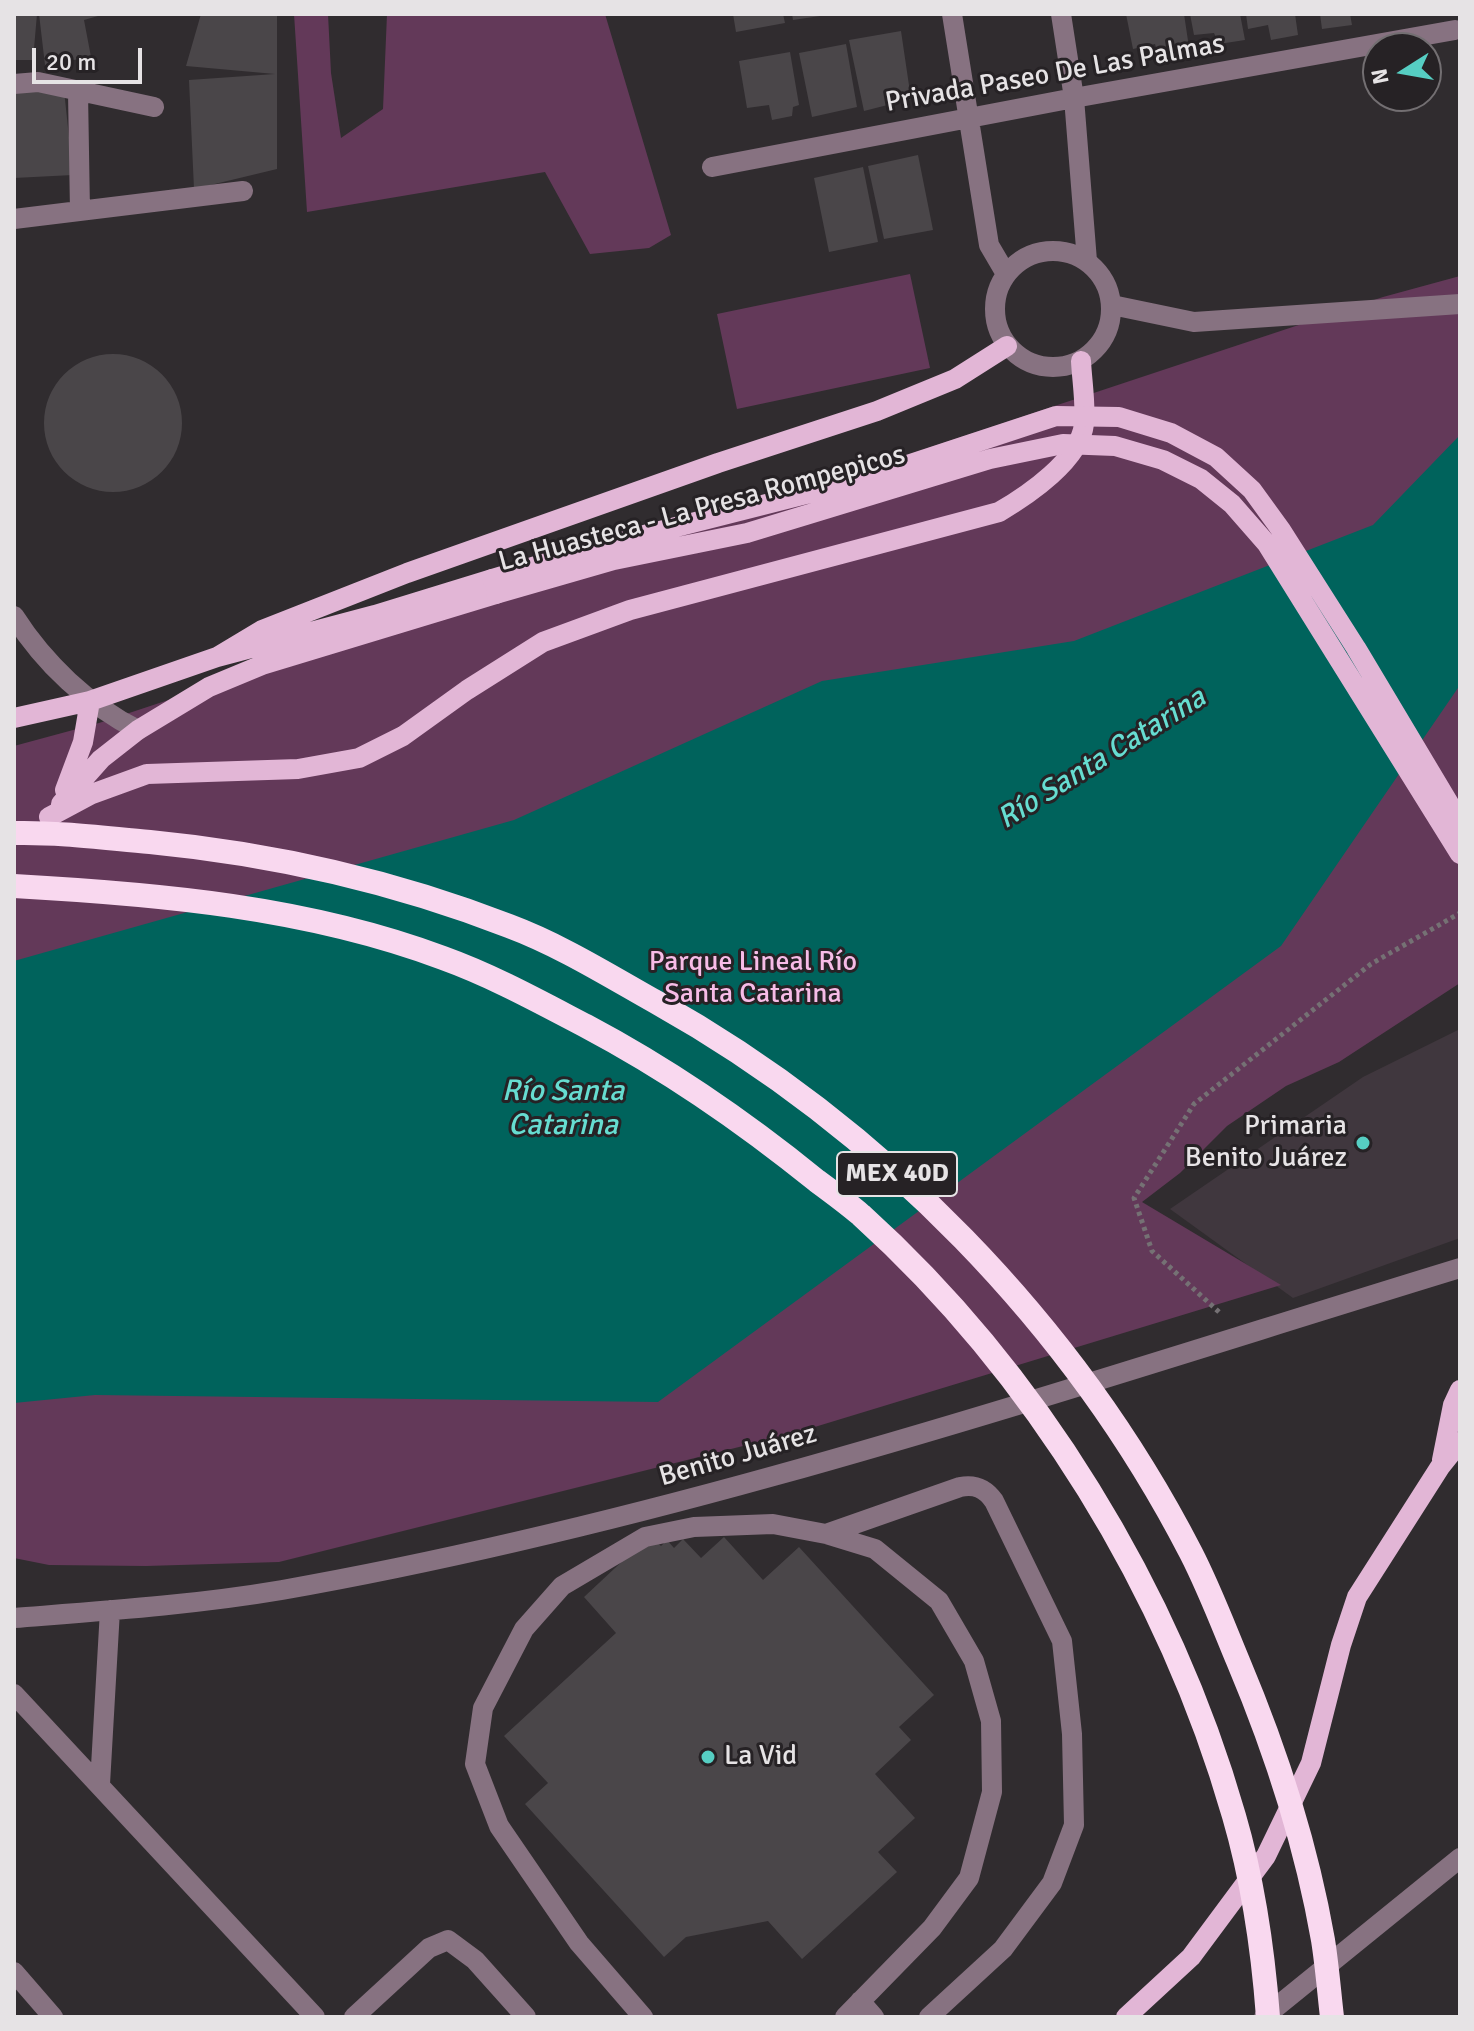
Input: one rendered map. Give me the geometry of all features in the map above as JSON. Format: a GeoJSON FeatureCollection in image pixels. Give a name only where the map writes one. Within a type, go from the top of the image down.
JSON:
{"type":"FeatureCollection","features":[{"type":"Feature","properties":{"kind":"highway","name":"MEX 40D"},"geometry":{"type":"LineString","coordinates":[[14,833],[59,832],[217,848],[305,863],[432,899],[512,927],[677,1013],[768,1070],[917,1191],[1030,1313],[1107,1412],[1193,1556],[1262,1718],[1282,1775],[1323,1940],[1332,2017]]}},
{"type":"Feature","properties":{"kind":"highway","name":"MEX 40D"},"geometry":{"type":"LineString","coordinates":[[14,886],[135,893],[236,907],[361,933],[444,958],[528,995],[627,1048],[717,1103],[861,1215],[949,1304],[1006,1373],[1052,1434],[1120,1539],[1179,1664],[1235,1817],[1263,1947],[1266,2017]]}},
{"type":"Feature","properties":{"kind":"main road"},"geometry":{"type":"LineString","coordinates":[[217,657],[262,630],[407,573],[718,463],[877,411],[955,379],[1007,346]]}},
{"type":"Feature","properties":{"kind":"main road"},"geometry":{"type":"LineString","coordinates":[[49,817],[92,794],[147,774],[298,769],[359,758],[403,736],[467,690],[543,642],[630,610],[999,512],[1028,495],[1052,475],[1071,453],[1084,427],[1081,361]]}},
{"type":"Feature","properties":{"kind":"main road","name":"La Huasteca - La Presa Rompepicos"},"geometry":{"type":"LineString","coordinates":[[14,847],[49,817],[101,759],[138,730],[209,687],[262,665],[609,544],[865,479],[1056,416],[1119,417],[1171,433],[1216,457],[1252,490],[1348,635],[1460,822]]}},
{"type":"Feature","properties":{"kind":"main road","name":"La Huasteca - La Presa Rompepicos"},"geometry":{"type":"LineString","coordinates":[[14,718],[90,701],[217,657],[375,615],[494,586],[747,533],[990,459],[1063,444],[1115,446],[1163,460],[1201,479],[1232,504],[1267,544],[1460,854]]}},
{"type":"Feature","properties":{"kind":"main road"},"geometry":{"type":"LineString","coordinates":[[49,817],[73,773],[83,742],[90,701]]}},
{"type":"Feature","properties":{"kind":"main road"},"geometry":{"type":"LineString","coordinates":[[1440,1467],[1453,1405],[1460,1390]]}},
{"type":"Feature","properties":{"kind":"main road"},"geometry":{"type":"LineString","coordinates":[[1126,2017],[1191,1957],[1266,1856],[1311,1763],[1341,1645],[1357,1597],[1458,1440]]}},
{"type":"Feature","properties":{"kind":"street"},"geometry":{"type":"LineString","coordinates":[[952,14],[989,245],[1006,274]]}},
{"type":"Feature","properties":{"kind":"street"},"geometry":{"type":"LineString","coordinates":[[1061,14],[1074,98],[1087,261]]}},
{"type":"Feature","properties":{"kind":"street","name":"Privada Paseo De Las Palmas"},"geometry":{"type":"LineString","coordinates":[[712,167],[1455,30]]}},
{"type":"Feature","properties":{"kind":"street"},"geometry":{"type":"LineString","coordinates":[[14,84],[38,82],[154,107]]}},
{"type":"Feature","properties":{"kind":"street"},"geometry":{"type":"LineString","coordinates":[[78,92],[80,211]]}},
{"type":"Feature","properties":{"kind":"street"},"geometry":{"type":"LineString","coordinates":[[14,219],[243,191]]}},
{"type":"Feature","properties":{"kind":"street"},"geometry":{"type":"LineString","coordinates":[[1044,251],[1071,252],[1087,261],[1100,273],[1112,305],[1111,322],[1104,338],[1081,361],[1062,367],[1041,366],[1023,359],[1007,346],[998,329],[994,310],[997,291],[1006,274],[1018,261],[1044,251]]}},
{"type":"Feature","properties":{"kind":"street"},"geometry":{"type":"LineString","coordinates":[[1112,305],[1194,322],[1460,304]]}},
{"type":"Feature","properties":{"kind":"street"},"geometry":{"type":"LineString","coordinates":[[14,616],[61,674],[90,701],[138,730]]}},
{"type":"Feature","properties":{"kind":"street","name":"Benito Juárez"},"geometry":{"type":"LineString","coordinates":[[14,1618],[280,1590],[640,1513],[936,1429],[1460,1268]]}},
{"type":"Feature","properties":{"kind":"street"},"geometry":{"type":"LineString","coordinates":[[826,1534],[960,1487],[979,1487],[994,1501],[1062,1641],[1072,1734],[1074,1825],[1052,1883],[1003,1949],[929,2017]]}},
{"type":"Feature","properties":{"kind":"street"},"geometry":{"type":"LineString","coordinates":[[643,2017],[579,1943],[499,1826],[475,1764],[483,1708],[524,1629],[562,1586],[645,1537],[694,1527],[773,1524],[826,1534],[875,1549],[939,1601],[974,1661],[991,1721],[992,1792],[969,1878],[932,1928],[845,2017]]}},
{"type":"Feature","properties":{"kind":"street"},"geometry":{"type":"LineString","coordinates":[[100,1784],[110,1610]]}},
{"type":"Feature","properties":{"kind":"street"},"geometry":{"type":"LineString","coordinates":[[14,1694],[315,2017]]}},
{"type":"Feature","properties":{"kind":"street"},"geometry":{"type":"LineString","coordinates":[[1266,2017],[1460,1858]]}},
{"type":"Feature","properties":{"kind":"street"},"geometry":{"type":"LineString","coordinates":[[354,2017],[429,1948],[448,1940],[475,1960],[526,2017]]}},
{"type":"Feature","properties":{"kind":"street"},"geometry":{"type":"LineString","coordinates":[[14,1972],[53,2017]]}},
{"type":"Feature","properties":{"kind":"street"},"geometry":{"type":"LineString","coordinates":[[860,2001],[874,2017]]}},
{"type":"Feature","properties":{"kind":"path"},"geometry":{"type":"LineString","coordinates":[[1244,1334],[1152,1251],[1134,1198],[1194,1104],[1371,964],[1460,913]]}},
{"type":"Feature","properties":{"kind":"shaded area","name":"Primaria Benito Juárez"},"geometry":{"type":"Polygon","coordinates":[[[1460,1029],[1460,1238],[1293,1298],[1170,1209],[1363,1077],[1460,1029]]]}},
{"type":"Feature","properties":{"kind":"green space"},"geometry":{"type":"Polygon","coordinates":[[[294,14],[328,14],[331,73],[341,138],[383,109],[387,14],[605,14],[671,235],[649,248],[590,254],[545,172],[307,212],[294,14]]]}},
{"type":"Feature","properties":{"kind":"green space"},"geometry":{"type":"Polygon","coordinates":[[[910,274],[930,368],[737,409],[717,314],[910,274]]]}},
{"type":"Feature","properties":{"kind":"green space","name":"Parque Lineal Río Santa Catarina"},"geometry":{"type":"Polygon","coordinates":[[[1460,276],[1460,983],[1339,1062],[1286,1086],[1227,1126],[1180,1173],[1142,1202],[1281,1285],[795,1433],[279,1562],[49,1565],[14,1558],[14,746],[99,723],[1383,297],[1460,276]]]}},
{"type":"Feature","properties":{"kind":"water","name":"Río Santa Catarina"},"geometry":{"type":"Polygon","coordinates":[[[1460,435],[1460,685],[1281,946],[658,1402],[95,1395],[14,1403],[14,961],[514,820],[822,681],[1074,641],[1373,525],[1460,435]]]}},
{"type":"Feature","properties":{"kind":"building"},"geometry":{"type":"Polygon","coordinates":[[[14,14],[37,14],[33,60],[14,60],[14,14]]]}},
{"type":"Feature","properties":{"kind":"building"},"geometry":{"type":"Polygon","coordinates":[[[39,14],[105,14],[84,20],[91,57],[45,65],[39,14]]]}},
{"type":"Feature","properties":{"kind":"building"},"geometry":{"type":"Polygon","coordinates":[[[201,14],[277,14],[277,169],[194,189],[189,80],[275,74],[186,66],[201,14]]]}},
{"type":"Feature","properties":{"kind":"building"},"geometry":{"type":"Polygon","coordinates":[[[733,14],[783,14],[785,23],[736,32],[733,14]]]}},
{"type":"Feature","properties":{"kind":"building"},"geometry":{"type":"Polygon","coordinates":[[[792,14],[820,14],[820,16],[793,20],[792,14]]]}},
{"type":"Feature","properties":{"kind":"building"},"geometry":{"type":"Polygon","coordinates":[[[1126,14],[1184,14],[1190,54],[1160,61],[1155,44],[1133,49],[1126,14]]]}},
{"type":"Feature","properties":{"kind":"building"},"geometry":{"type":"Polygon","coordinates":[[[1190,14],[1240,14],[1245,40],[1219,44],[1214,33],[1194,35],[1190,14]]]}},
{"type":"Feature","properties":{"kind":"building"},"geometry":{"type":"Polygon","coordinates":[[[1246,14],[1295,14],[1298,35],[1271,40],[1268,25],[1248,29],[1246,14]]]}},
{"type":"Feature","properties":{"kind":"building"},"geometry":{"type":"Polygon","coordinates":[[[1320,14],[1350,14],[1352,25],[1322,29],[1320,14]]]}},
{"type":"Feature","properties":{"kind":"building"},"geometry":{"type":"Polygon","coordinates":[[[901,31],[911,99],[864,111],[849,40],[901,31]]]}},
{"type":"Feature","properties":{"kind":"building"},"geometry":{"type":"Polygon","coordinates":[[[846,44],[857,107],[812,117],[799,53],[846,44]]]}},
{"type":"Feature","properties":{"kind":"building"},"geometry":{"type":"Polygon","coordinates":[[[790,52],[799,105],[793,107],[792,116],[772,120],[769,105],[747,108],[739,61],[790,52]]]}},
{"type":"Feature","properties":{"kind":"building"},"geometry":{"type":"Polygon","coordinates":[[[64,90],[73,175],[14,178],[14,91],[64,90]]]}},
{"type":"Feature","properties":{"kind":"building"},"geometry":{"type":"Polygon","coordinates":[[[918,155],[933,230],[884,239],[868,166],[918,155]]]}},
{"type":"Feature","properties":{"kind":"building"},"geometry":{"type":"Polygon","coordinates":[[[863,167],[878,242],[829,252],[814,178],[863,167]]]}},
{"type":"Feature","properties":{"kind":"building"},"geometry":{"type":"Polygon","coordinates":[[[113,354],[139,360],[162,374],[176,397],[182,423],[176,449],[162,472],[139,486],[113,492],[87,486],[64,472],[50,449],[44,423],[50,397],[64,374],[87,360],[113,354]]]}},
{"type":"Feature","properties":{"kind":"building","name":"La Vid"},"geometry":{"type":"Polygon","coordinates":[[[724,1537],[763,1580],[799,1547],[934,1695],[899,1727],[911,1740],[875,1774],[915,1818],[878,1852],[897,1872],[802,1959],[768,1921],[686,1937],[664,1957],[525,1804],[548,1783],[504,1736],[616,1633],[584,1597],[645,1540],[655,1540],[661,1546],[667,1540],[674,1548],[683,1539],[701,1558],[724,1537]]]}},
{"type":"Feature","properties":{"kind":"place","name":"Primaria Benito Juárez"},"geometry":{"type":"Point","coordinates":[1363,1143]}},
{"type":"Feature","properties":{"kind":"place","name":"La Vid"},"geometry":{"type":"Point","coordinates":[708,1757]}}]}
